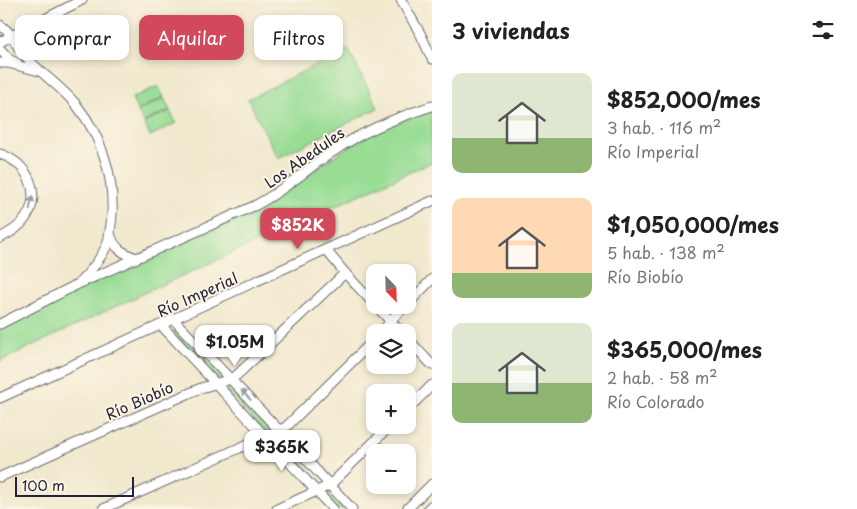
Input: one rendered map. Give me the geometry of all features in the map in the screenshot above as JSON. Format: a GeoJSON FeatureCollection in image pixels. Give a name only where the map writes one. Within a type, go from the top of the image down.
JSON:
{"type":"FeatureCollection","features":[{"type":"Feature","properties":{"kind":"street"},"geometry":{"type":"LineString","coordinates":[[0,42],[82,0]]}},
{"type":"Feature","properties":{"kind":"street"},"geometry":{"type":"LineString","coordinates":[[401,0],[432,58]]}},
{"type":"Feature","properties":{"kind":"street"},"geometry":{"type":"LineString","coordinates":[[0,25],[12,36],[19,48],[42,72],[74,102],[97,139],[106,162],[111,185],[110,233],[107,245],[98,260],[76,285]]}},
{"type":"Feature","properties":{"kind":"street"},"geometry":{"type":"LineString","coordinates":[[0,49],[10,60],[23,67]]}},
{"type":"Feature","properties":{"kind":"street"},"geometry":{"type":"LineString","coordinates":[[0,63],[42,72]]}},
{"type":"Feature","properties":{"kind":"street","name":"Los Abedules"},"geometry":{"type":"LineString","coordinates":[[0,324],[76,285],[260,203],[296,180],[334,150],[370,130],[432,106]]}},
{"type":"Feature","properties":{"kind":"street"},"geometry":{"type":"LineString","coordinates":[[0,154],[13,160],[24,169],[30,181],[33,194],[31,208],[24,220],[14,230],[0,238]]}},
{"type":"Feature","properties":{"kind":"street","name":"Río Imperial"},"geometry":{"type":"LineString","coordinates":[[0,398],[432,201]]}},
{"type":"Feature","properties":{"kind":"street"},"geometry":{"type":"LineString","coordinates":[[110,233],[115,245],[121,251],[128,256],[137,258]]}},
{"type":"Feature","properties":{"kind":"street"},"geometry":{"type":"LineString","coordinates":[[326,250],[366,295]]}},
{"type":"Feature","properties":{"kind":"street","name":"Río Biobío"},"geometry":{"type":"LineString","coordinates":[[0,477],[208,385],[231,379],[345,272]]}},
{"type":"Feature","properties":{"kind":"street"},"geometry":{"type":"LineString","coordinates":[[416,295],[432,279]]}},
{"type":"Feature","properties":{"kind":"street"},"geometry":{"type":"LineString","coordinates":[[383,314],[391,322],[398,314]]}},
{"type":"Feature","properties":{"kind":"street"},"geometry":{"type":"LineString","coordinates":[[174,320],[352,509]]}},
{"type":"Feature","properties":{"kind":"street"},"geometry":{"type":"LineString","coordinates":[[161,325],[331,508],[340,496]]}},
{"type":"Feature","properties":{"kind":"street"},"geometry":{"type":"LineString","coordinates":[[103,509],[286,426],[366,348]]}},
{"type":"Feature","properties":{"kind":"street"},"geometry":{"type":"LineString","coordinates":[[416,348],[432,365]]}},
{"type":"Feature","properties":{"kind":"street"},"geometry":{"type":"LineString","coordinates":[[416,401],[432,385]]}},
{"type":"Feature","properties":{"kind":"street"},"geometry":{"type":"LineString","coordinates":[[277,509],[330,485],[382,434]]}},
{"type":"Feature","properties":{"kind":"street"},"geometry":{"type":"LineString","coordinates":[[407,509],[432,484]]}},
{"type":"Feature","properties":{"kind":"street"},"geometry":{"type":"LineString","coordinates":[[428,509],[432,504]]}},
{"type":"Feature","properties":{"kind":"green space"},"geometry":{"type":"Polygon","coordinates":[[[348,49],[378,108],[278,158],[248,99],[326,60],[343,60],[343,52],[348,49]]]}},
{"type":"Feature","properties":{"kind":"green space"},"geometry":{"type":"Polygon","coordinates":[[[158,86],[164,97],[137,110],[132,98],[158,86]]]}},
{"type":"Feature","properties":{"kind":"green space"},"geometry":{"type":"Polygon","coordinates":[[[164,98],[170,110],[143,122],[138,111],[164,98]]]}},
{"type":"Feature","properties":{"kind":"green space"},"geometry":{"type":"Polygon","coordinates":[[[432,110],[432,162],[0,361],[0,329],[77,290],[256,210],[298,183],[337,154],[372,133],[432,110]]]}},
{"type":"Feature","properties":{"kind":"green space"},"geometry":{"type":"Polygon","coordinates":[[[170,111],[176,123],[150,136],[144,123],[170,111]]]}},
{"type":"Feature","properties":{"kind":"green space"},"geometry":{"type":"Polygon","coordinates":[[[179,329],[345,509],[336,509],[172,332],[179,329]]]}}]}
